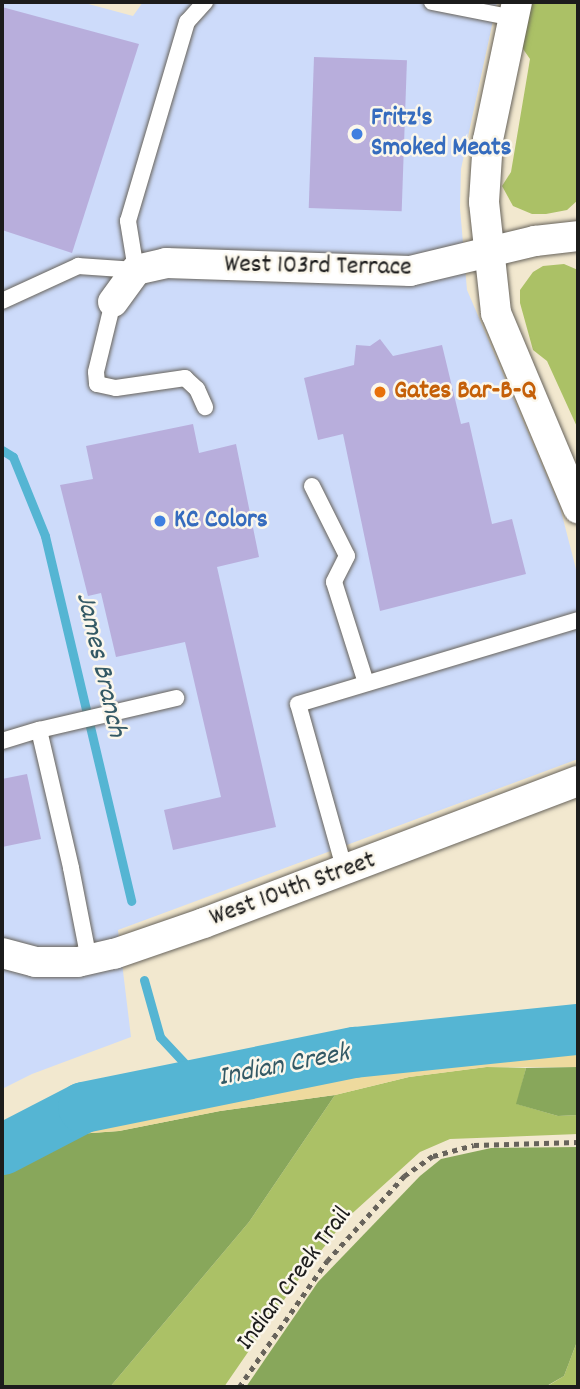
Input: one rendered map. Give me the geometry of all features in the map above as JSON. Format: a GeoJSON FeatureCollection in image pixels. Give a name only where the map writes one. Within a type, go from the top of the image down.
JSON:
{"type":"FeatureCollection","features":[{"type":"Feature","properties":{"kind":"street"},"geometry":{"type":"LineString","coordinates":[[516,10],[488,140],[484,202],[496,313],[578,508]]}},
{"type":"Feature","properties":{"kind":"street","name":"West 103rd Terrace"},"geometry":{"type":"LineString","coordinates":[[135,270],[166,263],[410,271],[534,241],[578,236]]}},
{"type":"Feature","properties":{"kind":"street"},"geometry":{"type":"LineString","coordinates":[[113,302],[135,270]]}},
{"type":"Feature","properties":{"kind":"street","name":"West 104th Street"},"geometry":{"type":"LineString","coordinates":[[2,953],[35,962],[89,960],[204,923],[578,782]]}},
{"type":"Feature","properties":{"kind":"lane"},"geometry":{"type":"LineString","coordinates":[[2,301],[78,266],[135,270],[128,221],[187,22],[205,2]]}},
{"type":"Feature","properties":{"kind":"lane"},"geometry":{"type":"LineString","coordinates":[[432,2],[516,10]]}},
{"type":"Feature","properties":{"kind":"lane"},"geometry":{"type":"LineString","coordinates":[[113,302],[96,372],[97,384],[116,388],[185,378],[197,389],[205,407]]}},
{"type":"Feature","properties":{"kind":"lane"},"geometry":{"type":"LineString","coordinates":[[312,486],[347,556],[334,582],[366,683]]}},
{"type":"Feature","properties":{"kind":"lane"},"geometry":{"type":"LineString","coordinates":[[345,871],[298,704],[578,620]]}},
{"type":"Feature","properties":{"kind":"lane"},"geometry":{"type":"LineString","coordinates":[[2,741],[131,706],[176,698]]}},
{"type":"Feature","properties":{"kind":"lane"},"geometry":{"type":"LineString","coordinates":[[45,728],[89,960]]}},
{"type":"Feature","properties":{"kind":"path","name":"Indian Creek Trail"},"geometry":{"type":"LineString","coordinates":[[239,1387],[327,1261],[365,1215],[414,1169],[433,1156],[474,1145],[578,1142]]}},
{"type":"Feature","properties":{"kind":"shaded area"},"geometry":{"type":"Polygon","coordinates":[[[2,2],[81,2],[133,16],[143,2],[497,2],[461,169],[460,208],[467,290],[560,507],[578,577],[578,759],[118,930],[131,1037],[32,1074],[2,1089],[2,2]]]}},
{"type":"Feature","properties":{"kind":"green space"},"geometry":{"type":"Polygon","coordinates":[[[529,2],[578,2],[578,200],[567,210],[546,214],[532,214],[513,206],[502,186],[511,172],[530,59],[521,46],[529,2]]]}},
{"type":"Feature","properties":{"kind":"green space"},"geometry":{"type":"Polygon","coordinates":[[[564,264],[578,270],[578,429],[547,361],[533,350],[520,303],[520,290],[533,272],[543,266],[564,264]]]}},
{"type":"Feature","properties":{"kind":"green space"},"geometry":{"type":"Polygon","coordinates":[[[486,1067],[526,1068],[517,1104],[558,1116],[578,1115],[578,1134],[450,1139],[420,1152],[346,1219],[295,1284],[224,1387],[110,1387],[249,1222],[335,1095],[409,1077],[486,1067]]]}},
{"type":"Feature","properties":{"kind":"green space"},"geometry":{"type":"Polygon","coordinates":[[[578,1067],[578,1115],[558,1116],[516,1104],[526,1068],[578,1067]]]}},
{"type":"Feature","properties":{"kind":"green space"},"geometry":{"type":"Polygon","coordinates":[[[335,1095],[249,1222],[110,1387],[2,1387],[2,1160],[50,1136],[119,1131],[220,1111],[335,1095]]]}},
{"type":"Feature","properties":{"kind":"green space"},"geometry":{"type":"Polygon","coordinates":[[[578,1147],[578,1339],[564,1376],[545,1387],[246,1387],[318,1282],[420,1176],[441,1159],[491,1148],[578,1147]]]}},
{"type":"Feature","properties":{"kind":"green space"},"geometry":{"type":"Polygon","coordinates":[[[578,1339],[578,1387],[546,1387],[564,1376],[578,1339]]]}},
{"type":"Feature","properties":{"kind":"sand"},"geometry":{"type":"Polygon","coordinates":[[[503,1044],[578,1045],[578,1067],[487,1067],[409,1077],[335,1095],[220,1111],[119,1131],[50,1136],[92,1114],[129,1103],[384,1057],[503,1044]]]}},
{"type":"Feature","properties":{"kind":"building"},"geometry":{"type":"Polygon","coordinates":[[[2,7],[139,44],[72,253],[2,230],[2,7]]]}},
{"type":"Feature","properties":{"kind":"building","name":"Fritz's Smoked Meats"},"geometry":{"type":"Polygon","coordinates":[[[314,57],[407,60],[402,211],[309,208],[314,57]]]}},
{"type":"Feature","properties":{"kind":"building"},"geometry":{"type":"Polygon","coordinates":[[[380,339],[393,356],[442,345],[461,424],[469,422],[492,524],[512,519],[526,574],[380,611],[343,434],[318,440],[304,378],[354,365],[356,345],[370,346],[380,339]]]}},
{"type":"Feature","properties":{"kind":"building"},"geometry":{"type":"Polygon","coordinates":[[[193,424],[199,453],[236,444],[259,557],[217,567],[276,827],[173,850],[164,810],[221,797],[185,642],[116,657],[101,593],[88,596],[60,485],[93,479],[86,446],[193,424]]]}},
{"type":"Feature","properties":{"kind":"building"},"geometry":{"type":"Polygon","coordinates":[[[27,774],[41,839],[2,847],[2,779],[27,774]]]}},
{"type":"Feature","properties":{"kind":"waterway","name":"James Branch"},"geometry":{"type":"LineString","coordinates":[[2,450],[13,457],[45,536],[131,901]]}},
{"type":"Feature","properties":{"kind":"waterway","name":"James Branch"},"geometry":{"type":"LineString","coordinates":[[144,980],[160,1037],[203,1083]]}},
{"type":"Feature","properties":{"kind":"waterway","name":"Indian Creek"},"geometry":{"type":"LineString","coordinates":[[2,1149],[83,1107],[354,1052],[578,1029]]}},
{"type":"Feature","properties":{"kind":"place","name":"Fritz's Smoked Meats"},"geometry":{"type":"Point","coordinates":[357,134]}},
{"type":"Feature","properties":{"kind":"place","name":"Gates Bar-B-Q"},"geometry":{"type":"Point","coordinates":[380,392]}},
{"type":"Feature","properties":{"kind":"place","name":"KC Colors"},"geometry":{"type":"Point","coordinates":[160,521]}}]}
